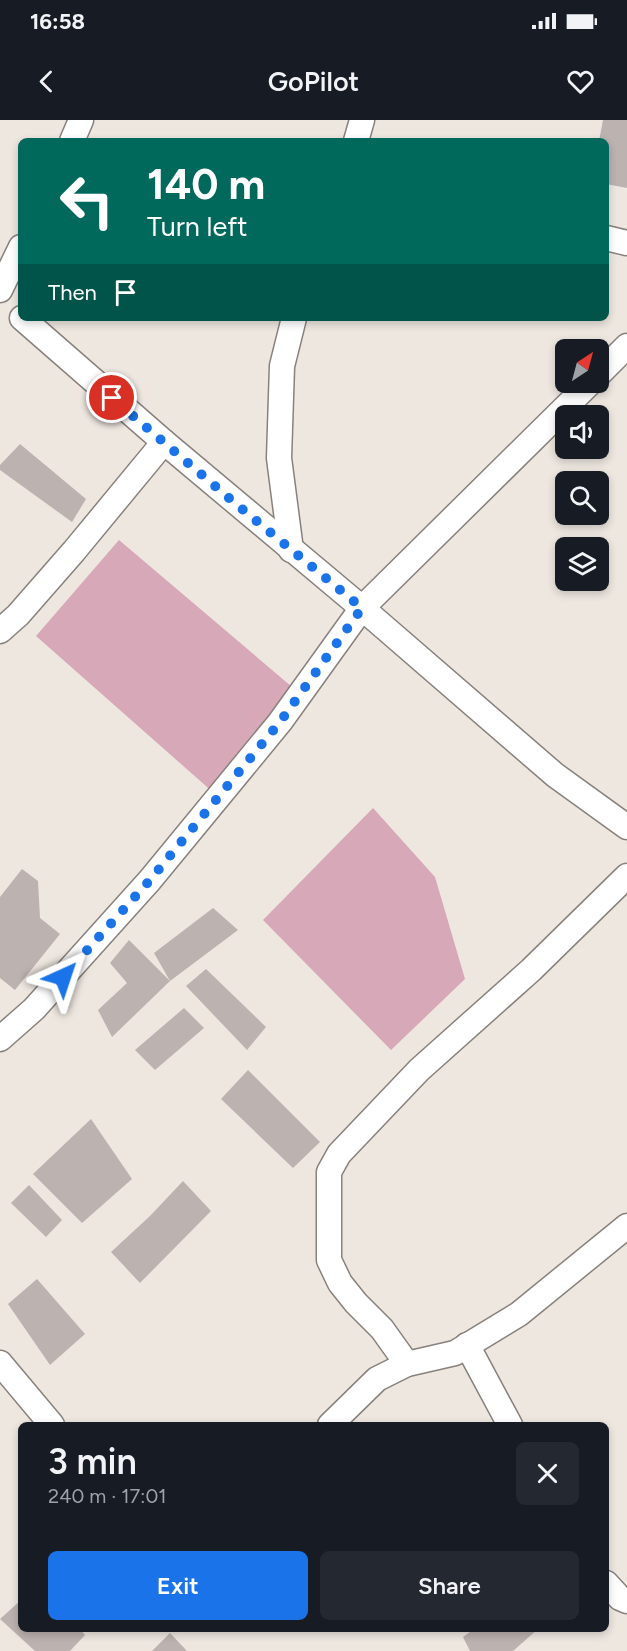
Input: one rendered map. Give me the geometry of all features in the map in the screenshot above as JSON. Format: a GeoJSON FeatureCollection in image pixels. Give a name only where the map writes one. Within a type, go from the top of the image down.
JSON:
{"type":"FeatureCollection","features":[{"type":"Feature","properties":{"kind":"street"},"geometry":{"type":"LineString","coordinates":[[73,138],[81,120]]}},
{"type":"Feature","properties":{"kind":"street"},"geometry":{"type":"LineString","coordinates":[[357,138],[362,120]]}},
{"type":"Feature","properties":{"kind":"street"},"geometry":{"type":"LineString","coordinates":[[609,239],[627,243]]}},
{"type":"Feature","properties":{"kind":"street"},"geometry":{"type":"LineString","coordinates":[[0,290],[18,253]]}},
{"type":"Feature","properties":{"kind":"street"},"geometry":{"type":"LineString","coordinates":[[0,299],[18,315]]}},
{"type":"Feature","properties":{"kind":"street"},"geometry":{"type":"LineString","coordinates":[[24,321],[555,775],[627,826]]}},
{"type":"Feature","properties":{"kind":"street"},"geometry":{"type":"LineString","coordinates":[[291,550],[279,458],[282,366],[293,321]]}},
{"type":"Feature","properties":{"kind":"street"},"geometry":{"type":"LineString","coordinates":[[609,364],[627,346]]}},
{"type":"Feature","properties":{"kind":"street"},"geometry":{"type":"LineString","coordinates":[[0,1039],[34,1009],[150,880],[280,722],[362,608],[580,393]]}},
{"type":"Feature","properties":{"kind":"street"},"geometry":{"type":"LineString","coordinates":[[0,631],[18,615],[75,551],[164,442]]}},
{"type":"Feature","properties":{"kind":"street"},"geometry":{"type":"LineString","coordinates":[[407,1364],[382,1329],[340,1283],[328,1260],[329,1172],[339,1154],[419,1070],[531,970],[627,876]]}},
{"type":"Feature","properties":{"kind":"street"},"geometry":{"type":"LineString","coordinates":[[333,1422],[377,1379],[407,1364],[455,1353],[519,1314],[627,1226]]}},
{"type":"Feature","properties":{"kind":"street"},"geometry":{"type":"LineString","coordinates":[[467,1345],[508,1422]]}},
{"type":"Feature","properties":{"kind":"street"},"geometry":{"type":"LineString","coordinates":[[0,1363],[49,1422]]}},
{"type":"Feature","properties":{"kind":"street"},"geometry":{"type":"LineString","coordinates":[[609,1586],[620,1598],[627,1601]]}},
{"type":"Feature","properties":{"kind":"shaded area"},"geometry":{"type":"Polygon","coordinates":[[[119,540],[298,692],[215,794],[36,636],[119,540]]]}},
{"type":"Feature","properties":{"kind":"shaded area"},"geometry":{"type":"Polygon","coordinates":[[[373,808],[435,877],[465,979],[391,1050],[263,920],[373,808]]]}},
{"type":"Feature","properties":{"kind":"building"},"geometry":{"type":"Polygon","coordinates":[[[603,120],[627,120],[627,188],[609,185],[609,138],[600,138],[603,120]]]}},
{"type":"Feature","properties":{"kind":"building"},"geometry":{"type":"Polygon","coordinates":[[[20,444],[86,499],[72,522],[0,470],[0,465],[20,444]]]}},
{"type":"Feature","properties":{"kind":"building"},"geometry":{"type":"Polygon","coordinates":[[[22,869],[38,881],[40,918],[60,934],[15,990],[0,978],[0,897],[22,869]]]}},
{"type":"Feature","properties":{"kind":"building"},"geometry":{"type":"Polygon","coordinates":[[[213,908],[238,930],[170,981],[154,953],[213,908]]]}},
{"type":"Feature","properties":{"kind":"building"},"geometry":{"type":"Polygon","coordinates":[[[129,940],[170,981],[112,1037],[98,1010],[127,983],[110,963],[129,940]]]}},
{"type":"Feature","properties":{"kind":"building"},"geometry":{"type":"Polygon","coordinates":[[[206,969],[266,1027],[247,1050],[186,986],[206,969]]]}},
{"type":"Feature","properties":{"kind":"building"},"geometry":{"type":"Polygon","coordinates":[[[184,1008],[204,1028],[155,1070],[135,1050],[184,1008]]]}},
{"type":"Feature","properties":{"kind":"building"},"geometry":{"type":"Polygon","coordinates":[[[248,1070],[320,1142],[293,1168],[221,1099],[248,1070]]]}},
{"type":"Feature","properties":{"kind":"building"},"geometry":{"type":"Polygon","coordinates":[[[91,1119],[132,1179],[82,1223],[33,1174],[91,1119]]]}},
{"type":"Feature","properties":{"kind":"building"},"geometry":{"type":"Polygon","coordinates":[[[183,1181],[211,1211],[140,1283],[111,1252],[183,1181]]]}},
{"type":"Feature","properties":{"kind":"building"},"geometry":{"type":"Polygon","coordinates":[[[29,1185],[62,1220],[46,1237],[11,1203],[29,1185]]]}},
{"type":"Feature","properties":{"kind":"building"},"geometry":{"type":"Polygon","coordinates":[[[37,1279],[85,1334],[50,1365],[8,1304],[37,1279]]]}},
{"type":"Feature","properties":{"kind":"building"},"geometry":{"type":"Polygon","coordinates":[[[18,1603],[18,1632],[82,1632],[85,1635],[70,1651],[35,1651],[0,1619],[18,1603]]]}},
{"type":"Feature","properties":{"kind":"building"},"geometry":{"type":"Polygon","coordinates":[[[470,1632],[535,1632],[513,1651],[470,1651],[463,1637],[470,1632]]]}},
{"type":"Feature","properties":{"kind":"building"},"geometry":{"type":"Polygon","coordinates":[[[170,1633],[187,1651],[152,1651],[170,1633]]]}},
{"type":"Feature","properties":{"kind":"route"},"geometry":{"type":"LineString","coordinates":[[63,977],[150,880],[280,722],[362,608],[112,398]]}}]}
